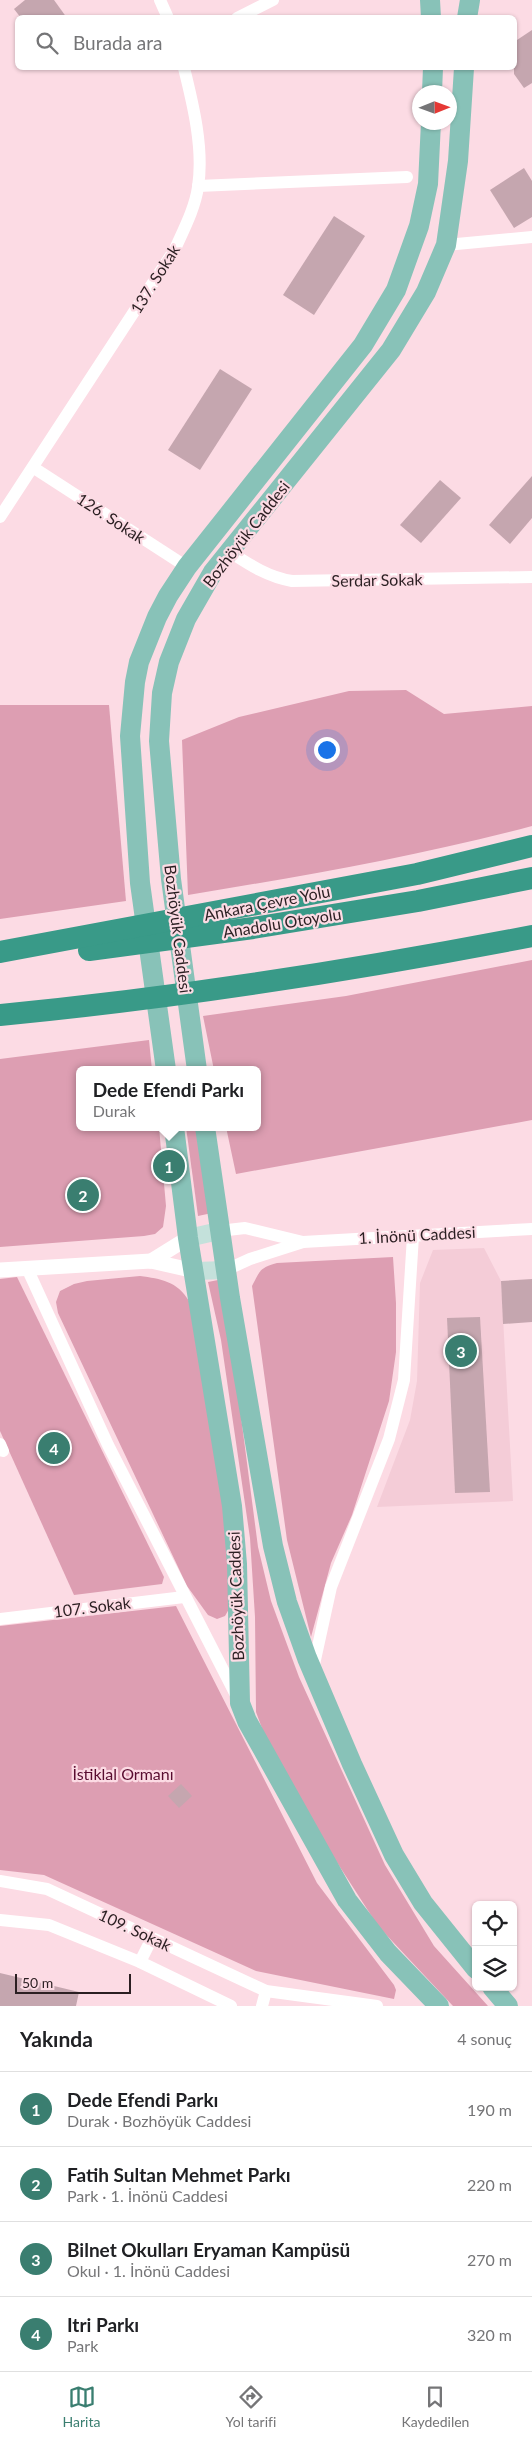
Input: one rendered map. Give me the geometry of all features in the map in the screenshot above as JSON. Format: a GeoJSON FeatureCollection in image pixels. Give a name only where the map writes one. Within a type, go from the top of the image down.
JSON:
{"type":"FeatureCollection","features":[{"type":"Feature","properties":{"kind":"highway","name":"Ankara Çevre Yolu"},"geometry":{"type":"LineString","coordinates":[[0,952],[417,874],[532,846]]}},
{"type":"Feature","properties":{"kind":"highway","name":"Anadolu Otoyolu"},"geometry":{"type":"LineString","coordinates":[[0,959],[101,949],[253,928],[418,901],[532,878]]}},
{"type":"Feature","properties":{"kind":"highway"},"geometry":{"type":"LineString","coordinates":[[0,1015],[97,1006],[252,984],[417,958],[532,936]]}},
{"type":"Feature","properties":{"kind":"main road"},"geometry":{"type":"LineString","coordinates":[[430,0],[431,15]]}},
{"type":"Feature","properties":{"kind":"main road"},"geometry":{"type":"LineString","coordinates":[[468,15],[470,0]]}},
{"type":"Feature","properties":{"kind":"main road"},"geometry":{"type":"LineString","coordinates":[[432,85],[433,70]]}},
{"type":"Feature","properties":{"kind":"main road","name":"Bozhöyük Caddesi"},"geometry":{"type":"LineString","coordinates":[[195,1060],[171,879],[159,741],[162,693],[168,662],[186,619],[213,572],[391,350],[426,292],[446,245],[458,161],[464,70]]}},
{"type":"Feature","properties":{"kind":"main road","name":"Bozhöyük Caddesi"},"geometry":{"type":"LineString","coordinates":[[165,1061],[140,882],[130,736],[135,682],[139,662],[157,617],[187,567],[363,345],[396,290],[419,226],[428,184],[431,130]]}},
{"type":"Feature","properties":{"kind":"main road","name":"Bozhöyük Caddesi"},"geometry":{"type":"LineString","coordinates":[[175,1131],[188,1238],[195,1271],[232,1506],[237,1564],[240,1703],[247,1721],[347,1900],[388,1953],[440,2006]]}},
{"type":"Feature","properties":{"kind":"main road"},"geometry":{"type":"LineString","coordinates":[[206,1131],[219,1231],[274,1546],[287,1602],[312,1669],[352,1764],[394,1855],[424,1903],[472,1964]]}},
{"type":"Feature","properties":{"kind":"main road"},"geometry":{"type":"LineString","coordinates":[[188,1238],[219,1231]]}},
{"type":"Feature","properties":{"kind":"main road"},"geometry":{"type":"LineString","coordinates":[[195,1271],[226,1270]]}},
{"type":"Feature","properties":{"kind":"main road"},"geometry":{"type":"LineString","coordinates":[[495,1991],[508,2006]]}},
{"type":"Feature","properties":{"kind":"street"},"geometry":{"type":"LineString","coordinates":[[160,0],[167,15]]}},
{"type":"Feature","properties":{"kind":"street"},"geometry":{"type":"LineString","coordinates":[[243,15],[273,0]]}},
{"type":"Feature","properties":{"kind":"street","name":"137. Sokak"},"geometry":{"type":"LineString","coordinates":[[0,517],[34,468],[175,249],[189,219],[198,186],[198,150],[194,115],[184,70]]}},
{"type":"Feature","properties":{"kind":"street"},"geometry":{"type":"LineString","coordinates":[[198,186],[407,177]]}},
{"type":"Feature","properties":{"kind":"street"},"geometry":{"type":"LineString","coordinates":[[446,245],[532,237]]}},
{"type":"Feature","properties":{"kind":"street","name":"126. Sokak"},"geometry":{"type":"LineString","coordinates":[[34,468],[187,567]]}},
{"type":"Feature","properties":{"kind":"street","name":"Serdar Sokak"},"geometry":{"type":"LineString","coordinates":[[230,552],[275,578],[292,581],[532,577]]}},
{"type":"Feature","properties":{"kind":"street"},"geometry":{"type":"LineString","coordinates":[[219,1231],[245,1228],[302,1242]]}},
{"type":"Feature","properties":{"kind":"street","name":"1. İnönü Caddesi"},"geometry":{"type":"LineString","coordinates":[[302,1242],[532,1229]]}},
{"type":"Feature","properties":{"kind":"street"},"geometry":{"type":"LineString","coordinates":[[312,1669],[331,1587],[389,1439],[404,1380],[413,1236]]}},
{"type":"Feature","properties":{"kind":"street"},"geometry":{"type":"LineString","coordinates":[[151,1261],[188,1238]]}},
{"type":"Feature","properties":{"kind":"street"},"geometry":{"type":"LineString","coordinates":[[226,1270],[250,1259],[302,1242]]}},
{"type":"Feature","properties":{"kind":"street"},"geometry":{"type":"LineString","coordinates":[[0,1270],[151,1261],[195,1271]]}},
{"type":"Feature","properties":{"kind":"street"},"geometry":{"type":"LineString","coordinates":[[27,1268],[108,1445],[209,1646],[240,1703]]}},
{"type":"Feature","properties":{"kind":"street","name":"107. Sokak"},"geometry":{"type":"LineString","coordinates":[[0,1619],[184,1597]]}},
{"type":"Feature","properties":{"kind":"street"},"geometry":{"type":"LineString","coordinates":[[209,1646],[220,1653],[225,1652],[238,1640]]}},
{"type":"Feature","properties":{"kind":"street","name":"109. Sokak"},"geometry":{"type":"LineString","coordinates":[[0,1881],[47,1888],[266,1991],[377,2006]]}},
{"type":"Feature","properties":{"kind":"street"},"geometry":{"type":"LineString","coordinates":[[0,1920],[49,1925],[140,1962],[231,2006]]}},
{"type":"Feature","properties":{"kind":"street"},"geometry":{"type":"LineString","coordinates":[[140,1962],[152,1938]]}},
{"type":"Feature","properties":{"kind":"street"},"geometry":{"type":"LineString","coordinates":[[262,2006],[266,1991]]}},
{"type":"Feature","properties":{"kind":"shaded area"},"geometry":{"type":"Polygon","coordinates":[[[484,1248],[501,1281],[513,1501],[377,1507],[410,1420],[417,1381],[420,1283],[433,1250],[484,1248]]]}},
{"type":"Feature","properties":{"kind":"green space"},"geometry":{"type":"Polygon","coordinates":[[[406,690],[444,714],[532,706],[532,826],[404,856],[188,895],[182,740],[239,717],[349,691],[406,690]]]}},
{"type":"Feature","properties":{"kind":"green space"},"geometry":{"type":"Polygon","coordinates":[[[0,705],[109,705],[126,901],[0,919],[0,705]]]}},
{"type":"Feature","properties":{"kind":"green space"},"geometry":{"type":"Polygon","coordinates":[[[532,960],[532,1120],[236,1174],[227,1131],[261,1131],[261,1066],[213,1066],[203,1016],[346,996],[532,960]]]}},
{"type":"Feature","properties":{"kind":"green space"},"geometry":{"type":"Polygon","coordinates":[[[149,1040],[152,1066],[76,1066],[76,1131],[159,1131],[166,1206],[163,1227],[155,1234],[144,1236],[0,1247],[0,1059],[149,1040]]]}},
{"type":"Feature","properties":{"kind":"green space"},"geometry":{"type":"Polygon","coordinates":[[[187,1131],[199,1131],[212,1213],[198,1216],[187,1131]]]}},
{"type":"Feature","properties":{"kind":"green space"},"geometry":{"type":"Polygon","coordinates":[[[393,1257],[396,1303],[396,1352],[389,1401],[352,1515],[331,1563],[311,1637],[287,1540],[252,1286],[261,1271],[277,1263],[393,1257]]]}},
{"type":"Feature","properties":{"kind":"green space"},"geometry":{"type":"Polygon","coordinates":[[[140,1276],[162,1280],[174,1285],[189,1301],[227,1519],[229,1609],[225,1616],[217,1619],[208,1615],[187,1586],[58,1313],[56,1302],[60,1291],[74,1284],[140,1276]]]}},
{"type":"Feature","properties":{"kind":"green space"},"geometry":{"type":"Polygon","coordinates":[[[17,1277],[164,1577],[162,1584],[74,1595],[0,1431],[0,1279],[17,1277]]]}},
{"type":"Feature","properties":{"kind":"green space"},"geometry":{"type":"Polygon","coordinates":[[[223,1279],[258,1547],[271,1601],[299,1677],[385,1865],[434,1946],[472,1988],[472,1991],[474,1991],[488,2006],[453,2006],[378,1926],[329,1850],[263,1731],[256,1712],[255,1617],[250,1538],[221,1340],[208,1282],[223,1279]]]}},
{"type":"Feature","properties":{"kind":"green space","name":"İstiklal Ormanı"},"geometry":{"type":"Polygon","coordinates":[[[176,1606],[317,1883],[394,1985],[396,1990],[394,1999],[256,1971],[44,1875],[0,1870],[0,1626],[176,1606]]]}},
{"type":"Feature","properties":{"kind":"building"},"geometry":{"type":"Polygon","coordinates":[[[25,0],[54,0],[65,15],[19,15],[14,9],[25,0]]]}},
{"type":"Feature","properties":{"kind":"building"},"geometry":{"type":"Polygon","coordinates":[[[532,30],[532,83],[524,88],[514,74],[514,70],[517,70],[517,40],[532,30]]]}},
{"type":"Feature","properties":{"kind":"building"},"geometry":{"type":"Polygon","coordinates":[[[524,168],[532,181],[532,217],[514,228],[490,190],[524,168]]]}},
{"type":"Feature","properties":{"kind":"building"},"geometry":{"type":"Polygon","coordinates":[[[334,216],[365,236],[314,315],[283,295],[334,216]]]}},
{"type":"Feature","properties":{"kind":"building"},"geometry":{"type":"Polygon","coordinates":[[[220,369],[252,389],[200,470],[168,450],[220,369]]]}},
{"type":"Feature","properties":{"kind":"building"},"geometry":{"type":"Polygon","coordinates":[[[532,476],[532,518],[510,544],[489,525],[532,476]]]}},
{"type":"Feature","properties":{"kind":"building"},"geometry":{"type":"Polygon","coordinates":[[[440,480],[461,498],[421,543],[400,525],[440,480]]]}},
{"type":"Feature","properties":{"kind":"building"},"geometry":{"type":"Polygon","coordinates":[[[532,1279],[532,1322],[503,1324],[501,1281],[532,1279]]]}},
{"type":"Feature","properties":{"kind":"building"},"geometry":{"type":"Polygon","coordinates":[[[480,1317],[490,1492],[455,1493],[447,1318],[480,1317]]]}},
{"type":"Feature","properties":{"kind":"building"},"geometry":{"type":"Polygon","coordinates":[[[181,1784],[192,1796],[179,1808],[168,1796],[181,1784]]]}},
{"type":"Feature","properties":{"kind":"building"},"geometry":{"type":"Polygon","coordinates":[[[0,1973],[79,1992],[76,2006],[0,2006],[0,1973]]]}},
{"type":"Feature","properties":{"kind":"place","name":"Dede Efendi Parkı"},"geometry":{"type":"Point","coordinates":[169,1166]}},
{"type":"Feature","properties":{"kind":"place","name":"Fatih Sultan Mehmet Parkı"},"geometry":{"type":"Point","coordinates":[83,1195]}},
{"type":"Feature","properties":{"kind":"place","name":"Bilnet Okulları Eryaman Kampüsü"},"geometry":{"type":"Point","coordinates":[461,1351]}},
{"type":"Feature","properties":{"kind":"place","name":"Itri Parkı"},"geometry":{"type":"Point","coordinates":[54,1448]}}]}
